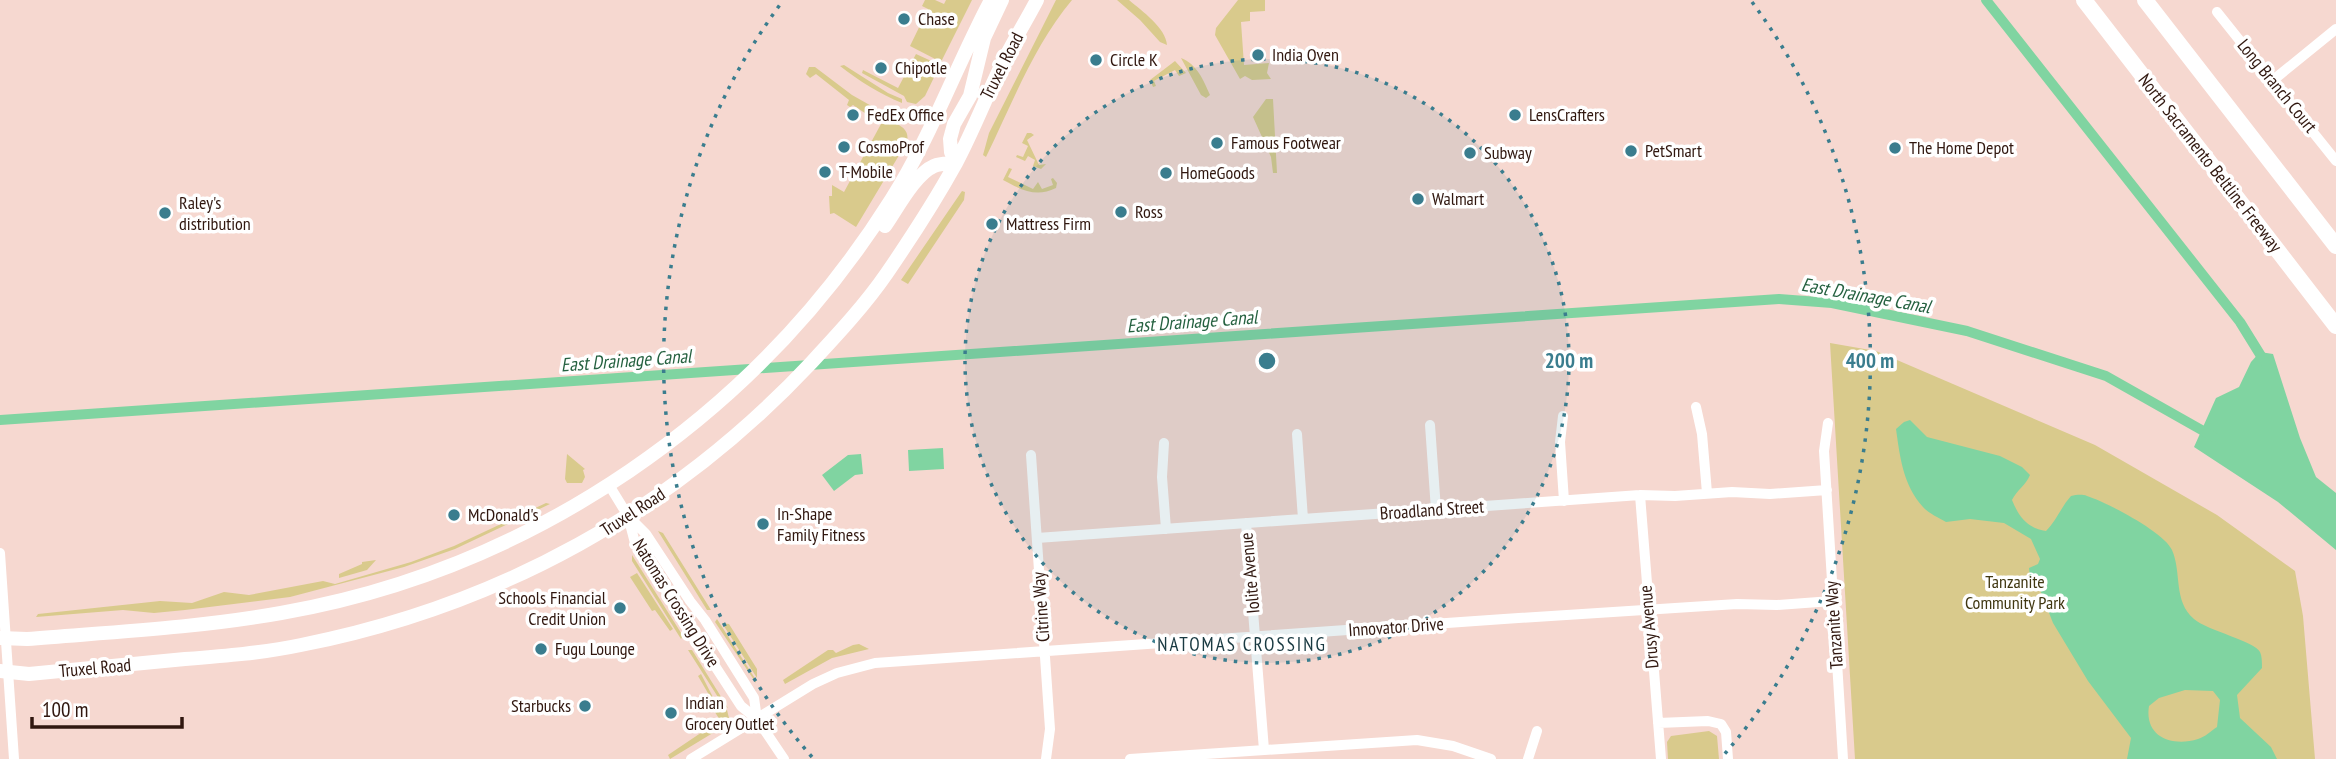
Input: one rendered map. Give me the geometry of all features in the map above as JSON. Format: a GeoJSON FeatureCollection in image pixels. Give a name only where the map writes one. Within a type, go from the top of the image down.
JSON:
{"type":"FeatureCollection","features":[{"type":"Feature","properties":{"kind":"highway"},"geometry":{"type":"LineString","coordinates":[[2072,0],[2176,118]]}},
{"type":"Feature","properties":{"kind":"highway","name":"North Sacramento Beltline Freeway"},"geometry":{"type":"LineString","coordinates":[[2084,0],[2336,326]]}},
{"type":"Feature","properties":{"kind":"highway"},"geometry":{"type":"LineString","coordinates":[[2145,0],[2336,246]]}},
{"type":"Feature","properties":{"kind":"main road","name":"Truxel Road"},"geometry":{"type":"LineString","coordinates":[[2,638],[27,639],[228,621],[281,613],[364,594],[451,567],[576,507],[727,396],[798,325],[827,290],[849,263],[893,197],[932,126],[991,0]]}},
{"type":"Feature","properties":{"kind":"main road"},"geometry":{"type":"LineString","coordinates":[[827,290],[843,281],[867,253],[919,178],[930,168],[956,163],[951,152],[950,139],[954,124],[970,96],[984,38],[1002,0]]}},
{"type":"Feature","properties":{"kind":"main road","name":"Truxel Road"},"geometry":{"type":"LineString","coordinates":[[3,671],[29,674],[219,656],[299,646],[363,631],[453,603],[517,577],[628,516],[693,472],[783,393],[884,278],[956,163],[1001,65],[1037,0]]}},
{"type":"Feature","properties":{"kind":"street","name":"Long Branch Court"},"geometry":{"type":"LineString","coordinates":[[2217,12],[2336,161]]}},
{"type":"Feature","properties":{"kind":"street"},"geometry":{"type":"LineString","coordinates":[[2272,81],[2336,29]]}},
{"type":"Feature","properties":{"kind":"street"},"geometry":{"type":"LineString","coordinates":[[1696,407],[1702,434],[1707,493]]}},
{"type":"Feature","properties":{"kind":"street"},"geometry":{"type":"LineString","coordinates":[[1563,416],[1560,442],[1564,501]]}},
{"type":"Feature","properties":{"kind":"street","name":"Tanzanite Way"},"geometry":{"type":"LineString","coordinates":[[1828,423],[1825,451],[1843,759]]}},
{"type":"Feature","properties":{"kind":"street"},"geometry":{"type":"LineString","coordinates":[[1430,425],[1436,510]]}},
{"type":"Feature","properties":{"kind":"street"},"geometry":{"type":"LineString","coordinates":[[1297,434],[1303,519]]}},
{"type":"Feature","properties":{"kind":"street"},"geometry":{"type":"LineString","coordinates":[[1164,443],[1162,477],[1166,528]]}},
{"type":"Feature","properties":{"kind":"street","name":"Citrine Way"},"geometry":{"type":"LineString","coordinates":[[1031,455],[1050,729],[1048,759]]}},
{"type":"Feature","properties":{"kind":"street","name":"Natomas Crossing Drive"},"geometry":{"type":"LineString","coordinates":[[609,485],[628,516],[646,534],[712,631],[754,698],[757,719]]}},
{"type":"Feature","properties":{"kind":"street","name":"Broadland Street"},"geometry":{"type":"LineString","coordinates":[[1037,538],[1640,495],[1770,494],[1827,490]]}},
{"type":"Feature","properties":{"kind":"street","name":"Drusy Avenue"},"geometry":{"type":"LineString","coordinates":[[1640,495],[1647,610],[1661,759]]}},
{"type":"Feature","properties":{"kind":"street","name":"Natomas Crossing Drive"},"geometry":{"type":"LineString","coordinates":[[628,516],[635,543],[741,706],[757,719],[783,759]]}},
{"type":"Feature","properties":{"kind":"street","name":"Iolite Avenue"},"geometry":{"type":"LineString","coordinates":[[1246,523],[1264,750]]}},
{"type":"Feature","properties":{"kind":"street"},"geometry":{"type":"LineString","coordinates":[[0,552],[3,671],[14,759]]}},
{"type":"Feature","properties":{"kind":"street","name":"Innovator Drive"},"geometry":{"type":"LineString","coordinates":[[691,759],[813,684],[862,666],[1647,610],[1832,601]]}},
{"type":"Feature","properties":{"kind":"street"},"geometry":{"type":"LineString","coordinates":[[1658,723],[1708,721],[1721,724],[1726,732],[1728,759]]}},
{"type":"Feature","properties":{"kind":"street"},"geometry":{"type":"LineString","coordinates":[[1528,759],[1537,731]]}},
{"type":"Feature","properties":{"kind":"street"},"geometry":{"type":"LineString","coordinates":[[1130,759],[1417,740],[1453,746],[1492,759]]}},
{"type":"Feature","properties":{"kind":"street"},"geometry":{"type":"LineString","coordinates":[[1450,759],[1453,746]]}},
{"type":"Feature","properties":{"kind":"green space"},"geometry":{"type":"Polygon","coordinates":[[[925,0],[944,4],[946,0],[972,0],[941,62],[910,46],[928,9],[922,6],[925,0]]]}},
{"type":"Feature","properties":{"kind":"green space"},"geometry":{"type":"Polygon","coordinates":[[[1056,0],[1072,0],[1058,17],[1035,55],[986,157],[983,155],[989,133],[1056,0]]]}},
{"type":"Feature","properties":{"kind":"green space"},"geometry":{"type":"Polygon","coordinates":[[[1117,0],[1129,0],[1146,15],[1158,26],[1167,45],[1160,42],[1117,0]]]}},
{"type":"Feature","properties":{"kind":"green space"},"geometry":{"type":"Polygon","coordinates":[[[1238,0],[1265,0],[1265,11],[1250,12],[1250,21],[1241,22],[1244,65],[1269,63],[1267,73],[1271,79],[1252,80],[1245,76],[1240,79],[1215,35],[1216,28],[1238,0]]]}},
{"type":"Feature","properties":{"kind":"green space"},"geometry":{"type":"Polygon","coordinates":[[[916,54],[940,65],[925,96],[916,104],[907,102],[904,96],[862,73],[863,70],[898,88],[916,54]]]}},
{"type":"Feature","properties":{"kind":"green space"},"geometry":{"type":"Polygon","coordinates":[[[1181,58],[1191,64],[1199,74],[1210,95],[1206,98],[1201,95],[1181,58]]]}},
{"type":"Feature","properties":{"kind":"green space"},"geometry":{"type":"Polygon","coordinates":[[[1175,61],[1186,73],[1179,76],[1175,70],[1154,81],[1156,86],[1153,87],[1150,80],[1175,61]]]}},
{"type":"Feature","properties":{"kind":"green space"},"geometry":{"type":"Polygon","coordinates":[[[844,65],[902,99],[902,103],[862,82],[840,66],[844,65]]]}},
{"type":"Feature","properties":{"kind":"green space"},"geometry":{"type":"Polygon","coordinates":[[[809,67],[815,67],[852,95],[898,121],[897,124],[907,133],[907,142],[856,227],[834,213],[830,214],[829,196],[832,196],[832,185],[844,192],[881,124],[853,105],[847,105],[849,100],[816,74],[810,78],[806,74],[809,67]]]}},
{"type":"Feature","properties":{"kind":"green space"},"geometry":{"type":"Polygon","coordinates":[[[1266,99],[1273,99],[1277,173],[1273,173],[1271,157],[1253,117],[1266,99]]]}},
{"type":"Feature","properties":{"kind":"green space"},"geometry":{"type":"Polygon","coordinates":[[[1027,133],[1034,135],[1027,140],[1039,165],[1046,164],[1041,169],[1033,166],[1035,160],[1028,156],[1025,161],[1016,157],[1023,157],[1028,146],[1022,143],[1027,133]]]}},
{"type":"Feature","properties":{"kind":"green space"},"geometry":{"type":"Polygon","coordinates":[[[1009,168],[1012,169],[1008,177],[1033,189],[1038,182],[1042,189],[1053,185],[1053,178],[1057,183],[1056,188],[1029,192],[1016,187],[1003,180],[1009,168]]]}},
{"type":"Feature","properties":{"kind":"green space"},"geometry":{"type":"Polygon","coordinates":[[[962,191],[965,192],[964,200],[908,284],[901,280],[962,191]]]}},
{"type":"Feature","properties":{"kind":"green space","name":"Tanzanite Community Park"},"geometry":{"type":"Polygon","coordinates":[[[1830,343],[1876,351],[2095,445],[2217,515],[2295,571],[2303,616],[2315,759],[1855,759],[1830,343]]]}},
{"type":"Feature","properties":{"kind":"green space"},"geometry":{"type":"Polygon","coordinates":[[[567,454],[585,469],[582,483],[567,483],[567,454]]]}},
{"type":"Feature","properties":{"kind":"green space"},"geometry":{"type":"Polygon","coordinates":[[[546,503],[550,504],[455,549],[404,567],[290,597],[154,613],[123,610],[36,617],[38,614],[160,601],[192,603],[224,592],[249,595],[323,581],[335,584],[411,562],[454,546],[546,503]]]}},
{"type":"Feature","properties":{"kind":"green space"},"geometry":{"type":"Polygon","coordinates":[[[658,531],[663,533],[711,610],[707,610],[658,531]]]}},
{"type":"Feature","properties":{"kind":"green space"},"geometry":{"type":"Polygon","coordinates":[[[632,555],[683,636],[681,639],[632,561],[632,555]]]}},
{"type":"Feature","properties":{"kind":"green space"},"geometry":{"type":"Polygon","coordinates":[[[376,560],[367,570],[339,578],[339,574],[362,562],[376,560]]]}},
{"type":"Feature","properties":{"kind":"green space"},"geometry":{"type":"Polygon","coordinates":[[[637,573],[673,629],[670,631],[655,610],[652,611],[630,577],[637,573]]]}},
{"type":"Feature","properties":{"kind":"green space"},"geometry":{"type":"Polygon","coordinates":[[[717,619],[756,680],[756,683],[715,622],[717,619]]]}},
{"type":"Feature","properties":{"kind":"green space"},"geometry":{"type":"Polygon","coordinates":[[[722,623],[729,624],[757,669],[757,678],[722,623]]]}},
{"type":"Feature","properties":{"kind":"green space"},"geometry":{"type":"Polygon","coordinates":[[[859,644],[869,649],[832,658],[785,684],[783,680],[828,650],[836,653],[859,644]]]}},
{"type":"Feature","properties":{"kind":"green space"},"geometry":{"type":"Polygon","coordinates":[[[688,650],[692,650],[728,708],[723,705],[688,650]]]}},
{"type":"Feature","properties":{"kind":"green space"},"geometry":{"type":"Polygon","coordinates":[[[701,674],[717,705],[727,710],[729,718],[726,725],[670,759],[668,755],[720,720],[709,703],[712,700],[698,676],[701,674]]]}},
{"type":"Feature","properties":{"kind":"green space"},"geometry":{"type":"Polygon","coordinates":[[[1709,731],[1717,736],[1719,759],[1668,759],[1667,742],[1671,736],[1709,731]]]}},
{"type":"Feature","properties":{"kind":"shaded area"},"geometry":{"type":"Polygon","coordinates":[[[2260,352],[2273,354],[2300,438],[2316,477],[2336,493],[2336,550],[2278,502],[2194,447],[2216,398],[2239,387],[2251,362],[2260,352]]]}},
{"type":"Feature","properties":{"kind":"shaded area"},"geometry":{"type":"Polygon","coordinates":[[[1910,420],[1927,437],[2000,456],[2022,467],[2030,475],[2012,500],[2021,516],[2034,527],[2046,531],[2071,496],[2083,495],[2134,518],[2167,543],[2175,559],[2180,595],[2187,612],[2201,623],[2250,644],[2260,652],[2262,668],[2237,695],[2240,718],[2271,747],[2277,759],[2127,759],[2131,738],[2088,681],[2053,623],[2037,582],[2030,578],[2029,568],[2038,564],[2040,559],[2031,539],[2004,523],[1970,519],[1946,522],[1925,509],[1911,489],[1901,460],[1896,429],[1910,420]],[[2185,690],[2159,698],[2149,706],[2149,717],[2155,732],[2179,742],[2203,737],[2217,727],[2220,700],[2213,691],[2185,690]]]}},
{"type":"Feature","properties":{"kind":"shaded area"},"geometry":{"type":"Polygon","coordinates":[[[943,448],[944,469],[909,471],[908,450],[943,448]]]}},
{"type":"Feature","properties":{"kind":"shaded area"},"geometry":{"type":"Polygon","coordinates":[[[861,454],[863,474],[855,475],[834,491],[822,475],[848,455],[861,454]]]}},
{"type":"Feature","properties":{"kind":"waterway"},"geometry":{"type":"LineString","coordinates":[[1986,0],[2240,322],[2266,364]]}},
{"type":"Feature","properties":{"kind":"waterway","name":"East Drainage Canal"},"geometry":{"type":"LineString","coordinates":[[0,420],[1779,299],[1832,303],[1967,331],[2106,376],[2214,437]]}},
{"type":"Feature","properties":{"kind":"place","name":"Chase"},"geometry":{"type":"Point","coordinates":[904,19]}},
{"type":"Feature","properties":{"kind":"place","name":"India Oven"},"geometry":{"type":"Point","coordinates":[1258,55]}},
{"type":"Feature","properties":{"kind":"place","name":"Circle K"},"geometry":{"type":"Point","coordinates":[1096,60]}},
{"type":"Feature","properties":{"kind":"place","name":"Chipotle"},"geometry":{"type":"Point","coordinates":[881,68]}},
{"type":"Feature","properties":{"kind":"place","name":"FedEx Office"},"geometry":{"type":"Point","coordinates":[853,115]}},
{"type":"Feature","properties":{"kind":"place","name":"LensCrafters"},"geometry":{"type":"Point","coordinates":[1515,115]}},
{"type":"Feature","properties":{"kind":"place","name":"Famous Footwear"},"geometry":{"type":"Point","coordinates":[1217,143]}},
{"type":"Feature","properties":{"kind":"place","name":"CosmoProf"},"geometry":{"type":"Point","coordinates":[844,147]}},
{"type":"Feature","properties":{"kind":"place","name":"The Home Depot"},"geometry":{"type":"Point","coordinates":[1895,148]}},
{"type":"Feature","properties":{"kind":"place","name":"PetSmart"},"geometry":{"type":"Point","coordinates":[1631,151]}},
{"type":"Feature","properties":{"kind":"place","name":"Subway"},"geometry":{"type":"Point","coordinates":[1470,153]}},
{"type":"Feature","properties":{"kind":"place","name":"T-Mobile"},"geometry":{"type":"Point","coordinates":[825,172]}},
{"type":"Feature","properties":{"kind":"place","name":"HomeGoods"},"geometry":{"type":"Point","coordinates":[1166,173]}},
{"type":"Feature","properties":{"kind":"place","name":"Walmart"},"geometry":{"type":"Point","coordinates":[1418,199]}},
{"type":"Feature","properties":{"kind":"place","name":"Ross"},"geometry":{"type":"Point","coordinates":[1121,212]}},
{"type":"Feature","properties":{"kind":"place","name":"Raley's distribution"},"geometry":{"type":"Point","coordinates":[165,213]}},
{"type":"Feature","properties":{"kind":"place","name":"Mattress Firm"},"geometry":{"type":"Point","coordinates":[992,224]}},
{"type":"Feature","properties":{"kind":"place","name":"McDonald's"},"geometry":{"type":"Point","coordinates":[454,515]}},
{"type":"Feature","properties":{"kind":"place","name":"In-Shape Family Fitness"},"geometry":{"type":"Point","coordinates":[763,524]}},
{"type":"Feature","properties":{"kind":"place","name":"Schools Financial Credit Union"},"geometry":{"type":"Point","coordinates":[620,608]}},
{"type":"Feature","properties":{"kind":"place","name":"Fugu Lounge"},"geometry":{"type":"Point","coordinates":[541,649]}},
{"type":"Feature","properties":{"kind":"place","name":"Starbucks"},"geometry":{"type":"Point","coordinates":[585,706]}},
{"type":"Feature","properties":{"kind":"place","name":"Indian Grocery Outlet"},"geometry":{"type":"Point","coordinates":[671,713]}},
{"type":"Feature","properties":{"kind":"district","name":"NATOMAS CROSSING"},"geometry":{"type":"Point","coordinates":[1242,644]}}]}
